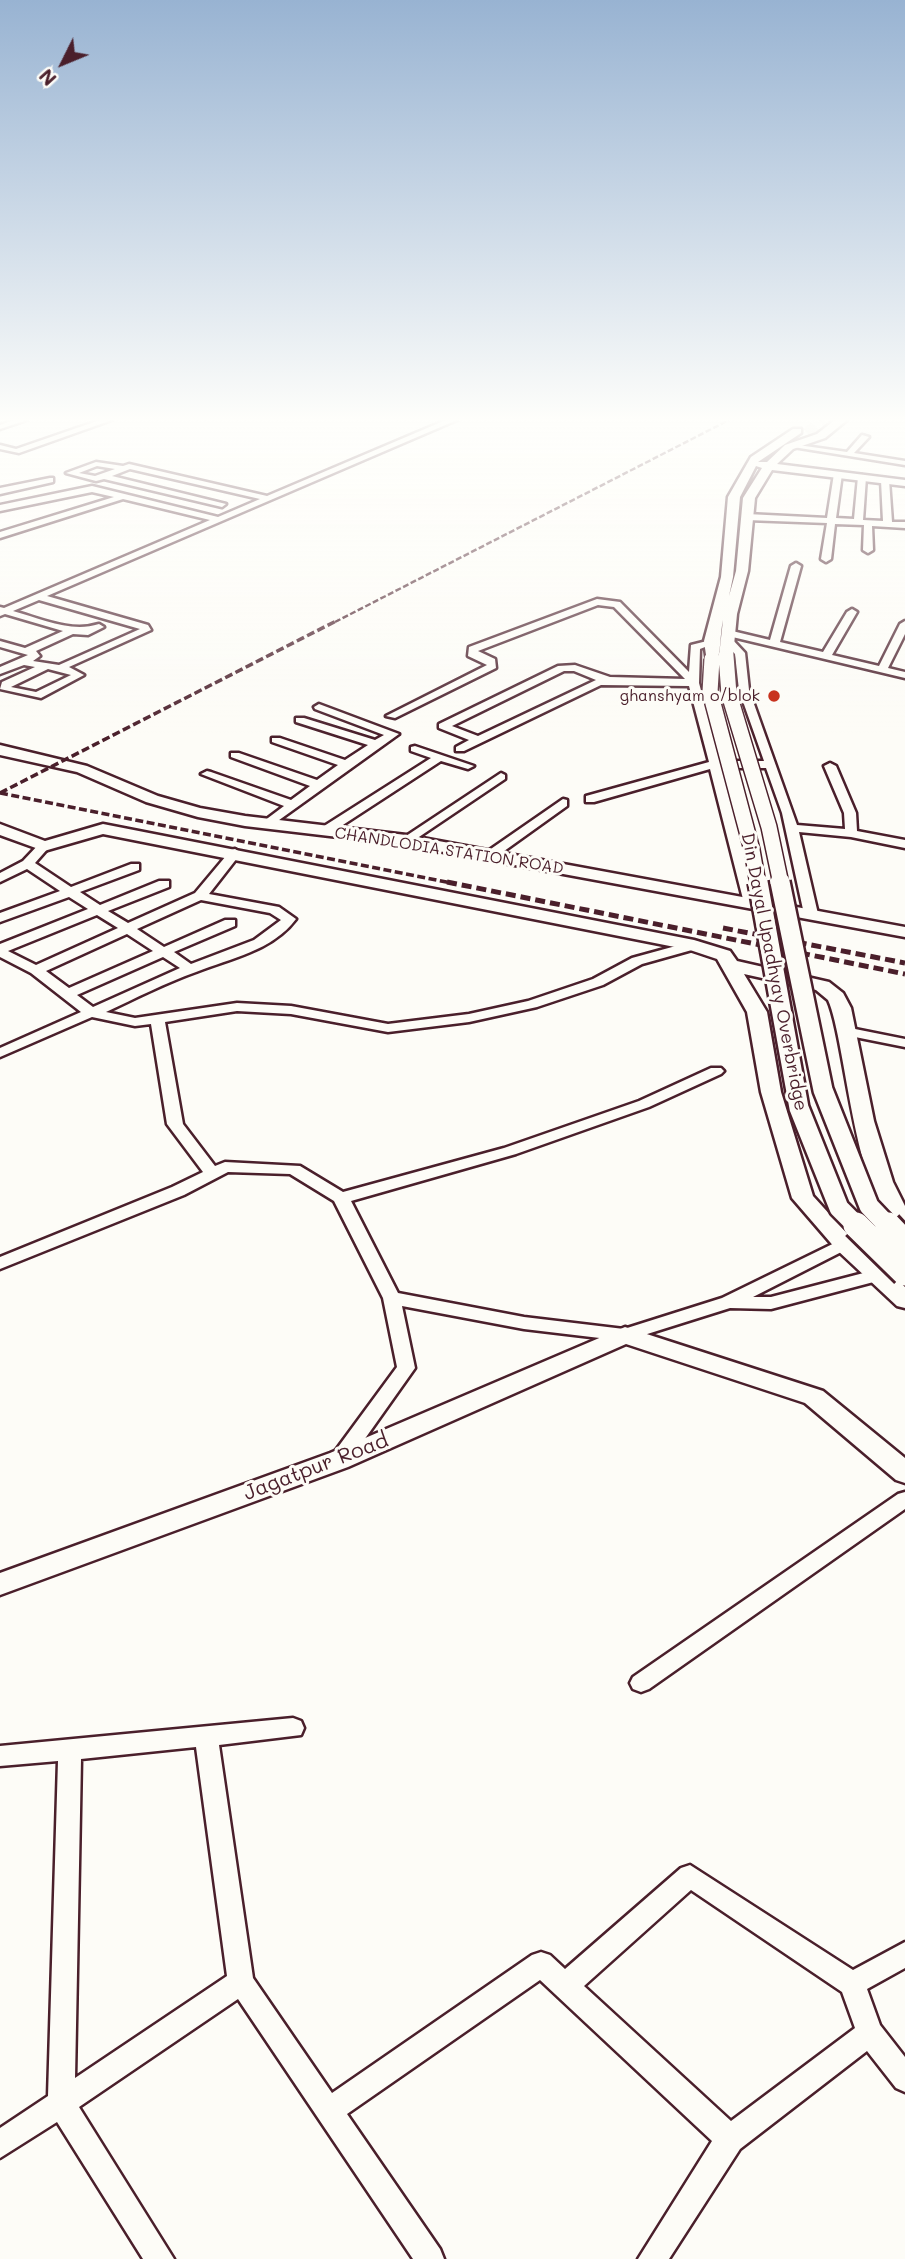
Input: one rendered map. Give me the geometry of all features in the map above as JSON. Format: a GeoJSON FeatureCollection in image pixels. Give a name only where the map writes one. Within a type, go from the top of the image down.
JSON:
{"type":"FeatureCollection","features":[{"type":"Feature","properties":{"kind":"main road"},"geometry":{"type":"LineString","coordinates":[[721,646],[732,525]]}},
{"type":"Feature","properties":{"kind":"main road"},"geometry":{"type":"LineString","coordinates":[[721,646],[742,570],[746,525]]}},
{"type":"Feature","properties":{"kind":"main road","name":"Din Dayal Upadhyay Overbridge"},"geometry":{"type":"LineString","coordinates":[[721,646],[729,694],[769,827],[823,1090],[869,1206],[905,1244]]}},
{"type":"Feature","properties":{"kind":"main road","name":"Din Dayal Upadhyay Overbridge"},"geometry":{"type":"LineString","coordinates":[[721,646],[710,692],[752,850],[799,1108],[839,1208],[905,1273]]}},
{"type":"Feature","properties":{"kind":"main road","name":"CHANDLODIA STATION ROAD"},"geometry":{"type":"LineString","coordinates":[[0,750],[82,769],[152,799],[198,812],[268,824],[405,841],[905,932]]}},
{"type":"Feature","properties":{"kind":"main road"},"geometry":{"type":"LineString","coordinates":[[0,829],[44,846],[103,829],[694,945],[724,955],[757,1012],[771,1091],[803,1198],[844,1244],[905,1300]]}},
{"type":"Feature","properties":{"kind":"main road"},"geometry":{"type":"LineString","coordinates":[[730,965],[822,986],[836,997],[879,1178],[901,1218]]}},
{"type":"Feature","properties":{"kind":"main road"},"geometry":{"type":"LineString","coordinates":[[625,1335],[814,1397],[905,1473]]}},
{"type":"Feature","properties":{"kind":"main road","name":"Jagatpur Road"},"geometry":{"type":"LineString","coordinates":[[0,1584],[339,1461],[625,1335]]}},
{"type":"Feature","properties":{"kind":"street"},"geometry":{"type":"LineString","coordinates":[[0,535],[31,525]]}},
{"type":"Feature","properties":{"kind":"street"},"geometry":{"type":"LineString","coordinates":[[1,612],[206,525]]}},
{"type":"Feature","properties":{"kind":"street"},"geometry":{"type":"LineString","coordinates":[[826,559],[831,525]]}},
{"type":"Feature","properties":{"kind":"street"},"geometry":{"type":"LineString","coordinates":[[868,525],[868,550]]}},
{"type":"Feature","properties":{"kind":"street"},"geometry":{"type":"LineString","coordinates":[[774,644],[796,566]]}},
{"type":"Feature","properties":{"kind":"street"},"geometry":{"type":"LineString","coordinates":[[38,597],[144,627],[146,630],[63,666]]}},
{"type":"Feature","properties":{"kind":"street"},"geometry":{"type":"LineString","coordinates":[[391,716],[492,666],[491,661],[472,654],[473,649],[597,602],[617,604],[694,683]]}},
{"type":"Feature","properties":{"kind":"street"},"geometry":{"type":"LineString","coordinates":[[1,612],[72,631],[88,632],[99,627]]}},
{"type":"Feature","properties":{"kind":"street"},"geometry":{"type":"LineString","coordinates":[[825,657],[852,612]]}},
{"type":"Feature","properties":{"kind":"street"},"geometry":{"type":"LineString","coordinates":[[883,670],[903,617]]}},
{"type":"Feature","properties":{"kind":"street"},"geometry":{"type":"LineString","coordinates":[[2,668],[72,631]]}},
{"type":"Feature","properties":{"kind":"street"},"geometry":{"type":"LineString","coordinates":[[0,644],[44,667],[54,666],[79,676],[37,696],[5,689],[6,684],[44,667]]}},
{"type":"Feature","properties":{"kind":"street"},"geometry":{"type":"LineString","coordinates":[[751,903],[694,683],[695,648],[774,644],[905,675]]}},
{"type":"Feature","properties":{"kind":"street"},"geometry":{"type":"LineString","coordinates":[[721,646],[740,653],[744,690],[772,765],[791,828],[811,914]]}},
{"type":"Feature","properties":{"kind":"street"},"geometry":{"type":"LineString","coordinates":[[478,740],[443,726],[562,668],[575,668],[607,680],[694,683]]}},
{"type":"Feature","properties":{"kind":"street"},"geometry":{"type":"LineString","coordinates":[[460,749],[607,680]]}},
{"type":"Feature","properties":{"kind":"street"},"geometry":{"type":"LineString","coordinates":[[268,824],[346,764],[394,733],[319,707]]}},
{"type":"Feature","properties":{"kind":"street"},"geometry":{"type":"LineString","coordinates":[[300,720],[378,745]]}},
{"type":"Feature","properties":{"kind":"street"},"geometry":{"type":"LineString","coordinates":[[276,740],[346,764]]}},
{"type":"Feature","properties":{"kind":"street"},"geometry":{"type":"LineString","coordinates":[[415,749],[468,766]]}},
{"type":"Feature","properties":{"kind":"street"},"geometry":{"type":"LineString","coordinates":[[235,755],[319,785]]}},
{"type":"Feature","properties":{"kind":"street"},"geometry":{"type":"LineString","coordinates":[[325,831],[440,757]]}},
{"type":"Feature","properties":{"kind":"street"},"geometry":{"type":"LineString","coordinates":[[590,799],[715,764],[772,765]]}},
{"type":"Feature","properties":{"kind":"street"},"geometry":{"type":"LineString","coordinates":[[830,766],[850,813],[851,833]]}},
{"type":"Feature","properties":{"kind":"street"},"geometry":{"type":"LineString","coordinates":[[207,774],[293,805]]}},
{"type":"Feature","properties":{"kind":"street"},"geometry":{"type":"LineString","coordinates":[[405,841],[501,777]]}},
{"type":"Feature","properties":{"kind":"street"},"geometry":{"type":"LineString","coordinates":[[489,856],[563,803]]}},
{"type":"Feature","properties":{"kind":"street"},"geometry":{"type":"LineString","coordinates":[[791,828],[851,833],[905,844]]}},
{"type":"Feature","properties":{"kind":"street"},"geometry":{"type":"LineString","coordinates":[[0,878],[27,864],[44,846]]}},
{"type":"Feature","properties":{"kind":"street"},"geometry":{"type":"LineString","coordinates":[[36,970],[200,896],[235,853]]}},
{"type":"Feature","properties":{"kind":"street"},"geometry":{"type":"LineString","coordinates":[[27,864],[190,969]]}},
{"type":"Feature","properties":{"kind":"street"},"geometry":{"type":"LineString","coordinates":[[0,918],[135,867]]}},
{"type":"Feature","properties":{"kind":"street"},"geometry":{"type":"LineString","coordinates":[[0,951],[164,884]]}},
{"type":"Feature","properties":{"kind":"street"},"geometry":{"type":"LineString","coordinates":[[0,1054],[190,969],[249,948],[275,933],[289,919],[274,910],[200,896]]}},
{"type":"Feature","properties":{"kind":"street"},"geometry":{"type":"LineString","coordinates":[[67,994],[230,923]]}},
{"type":"Feature","properties":{"kind":"street"},"geometry":{"type":"LineString","coordinates":[[0,951],[36,970],[92,1013],[135,1022],[237,1007],[291,1010],[388,1027],[469,1018],[532,1004],[598,982],[637,961],[694,945]]}},
{"type":"Feature","properties":{"kind":"street"},"geometry":{"type":"LineString","coordinates":[[157,1019],[174,1124],[212,1173]]}},
{"type":"Feature","properties":{"kind":"street"},"geometry":{"type":"LineString","coordinates":[[845,1031],[905,1043]]}},
{"type":"Feature","properties":{"kind":"street"},"geometry":{"type":"LineString","coordinates":[[341,1198],[510,1151],[644,1104],[716,1071]]}},
{"type":"Feature","properties":{"kind":"street"},"geometry":{"type":"LineString","coordinates":[[0,1263],[178,1191],[225,1167],[293,1169],[341,1198],[393,1298],[406,1368],[339,1461]]}},
{"type":"Feature","properties":{"kind":"street"},"geometry":{"type":"LineString","coordinates":[[393,1298],[524,1323],[625,1335],[728,1302],[901,1218]]}},
{"type":"Feature","properties":{"kind":"street"},"geometry":{"type":"LineString","coordinates":[[728,1302],[771,1303],[878,1275]]}},
{"type":"Feature","properties":{"kind":"street"},"geometry":{"type":"LineString","coordinates":[[641,1683],[905,1499]]}},
{"type":"Feature","properties":{"kind":"street"},"geometry":{"type":"LineString","coordinates":[[0,1756],[293,1728]]}},
{"type":"Feature","properties":{"kind":"street"},"geometry":{"type":"LineString","coordinates":[[206,1737],[241,1982],[430,2259]]}},
{"type":"Feature","properties":{"kind":"street"},"geometry":{"type":"LineString","coordinates":[[70,1750],[61,2103],[160,2259]]}},
{"type":"Feature","properties":{"kind":"street"},"geometry":{"type":"LineString","coordinates":[[565,1986],[690,1876],[852,1984],[870,2034],[905,2079]]}},
{"type":"Feature","properties":{"kind":"street"},"geometry":{"type":"LineString","coordinates":[[852,1984],[905,1954]]}},
{"type":"Feature","properties":{"kind":"street"},"geometry":{"type":"LineString","coordinates":[[328,2111],[541,1964],[730,2139]]}},
{"type":"Feature","properties":{"kind":"street"},"geometry":{"type":"LineString","coordinates":[[0,2144],[241,1982]]}},
{"type":"Feature","properties":{"kind":"street"},"geometry":{"type":"LineString","coordinates":[[652,2259],[730,2139],[870,2034]]}},
{"type":"Feature","properties":{"kind":"railway"},"geometry":{"type":"LineString","coordinates":[[335,622],[523,525]]}},
{"type":"Feature","properties":{"kind":"railway"},"geometry":{"type":"LineString","coordinates":[[338,620],[0,793],[456,884]]}},
{"type":"Feature","properties":{"kind":"railway"},"geometry":{"type":"LineString","coordinates":[[447,882],[905,974]]}},
{"type":"Feature","properties":{"kind":"railway"},"geometry":{"type":"LineString","coordinates":[[723,928],[905,963]]}},
{"type":"Feature","properties":{"kind":"place","name":"ghanshyam o/blok"},"geometry":{"type":"Point","coordinates":[774,696]}}]}
